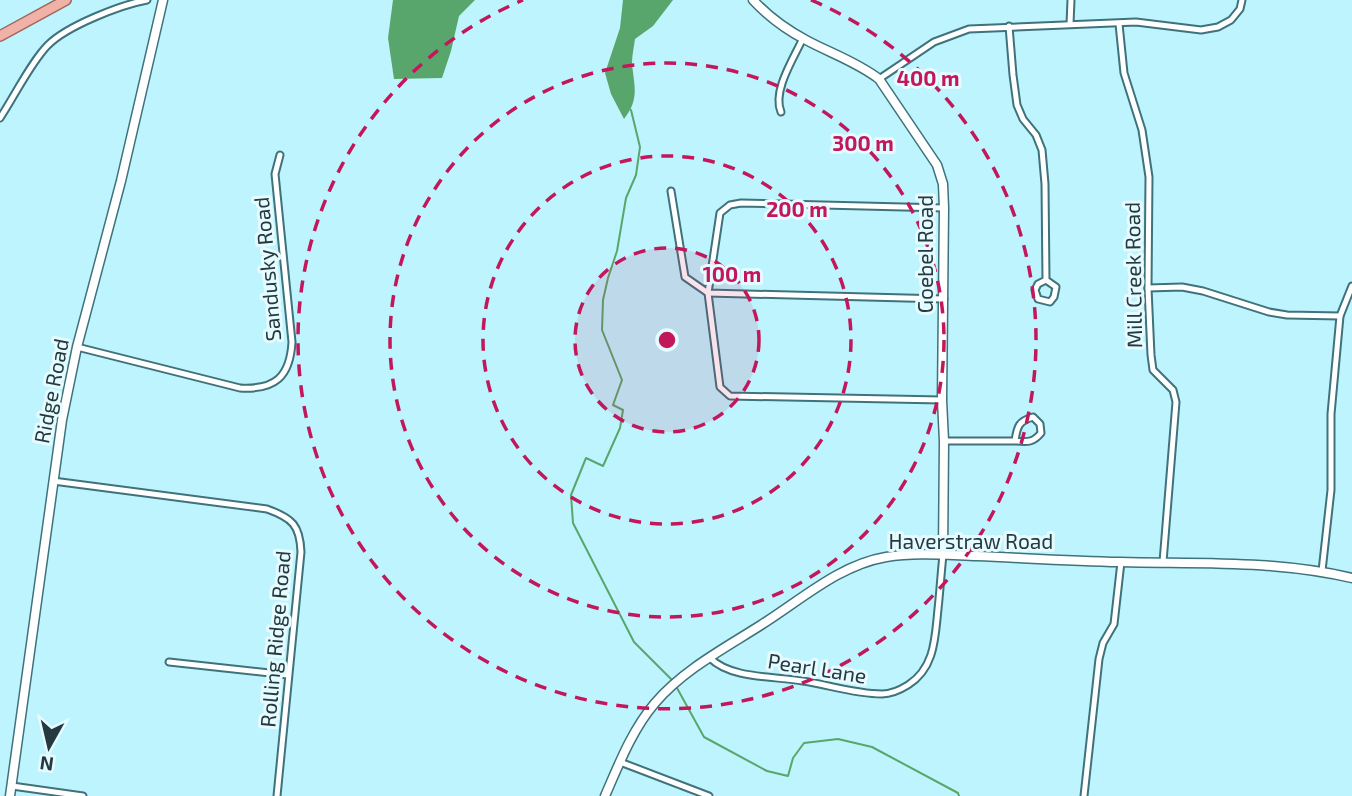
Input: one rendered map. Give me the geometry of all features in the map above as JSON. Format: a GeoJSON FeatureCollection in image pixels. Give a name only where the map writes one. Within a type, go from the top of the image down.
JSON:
{"type":"FeatureCollection","features":[{"type":"Feature","properties":{"kind":"main road"},"geometry":{"type":"LineString","coordinates":[[0,36],[66,0]]}},
{"type":"Feature","properties":{"kind":"street"},"geometry":{"type":"LineString","coordinates":[[0,118],[41,53],[54,40],[84,23],[147,0]]}},
{"type":"Feature","properties":{"kind":"street","name":"Ridge Road"},"geometry":{"type":"LineString","coordinates":[[10,796],[64,407],[163,0]]}},
{"type":"Feature","properties":{"kind":"street","name":"Goebel Road"},"geometry":{"type":"LineString","coordinates":[[753,0],[803,38],[869,71],[878,79],[937,165],[943,184],[944,208],[943,555]]}},
{"type":"Feature","properties":{"kind":"street"},"geometry":{"type":"LineString","coordinates":[[1070,24],[1071,0]]}},
{"type":"Feature","properties":{"kind":"street"},"geometry":{"type":"LineString","coordinates":[[878,79],[934,42],[970,29],[1136,22],[1201,30],[1218,27],[1231,20],[1240,9],[1242,0]]}},
{"type":"Feature","properties":{"kind":"street","name":"Mill Creek Road"},"geometry":{"type":"LineString","coordinates":[[1119,23],[1124,73],[1142,130],[1149,177],[1149,288],[1153,370],[1173,390],[1176,402],[1163,562]]}},
{"type":"Feature","properties":{"kind":"street"},"geometry":{"type":"LineString","coordinates":[[1009,26],[1017,105],[1042,150],[1046,280]]}},
{"type":"Feature","properties":{"kind":"street"},"geometry":{"type":"LineString","coordinates":[[781,112],[777,104],[780,88],[803,38]]}},
{"type":"Feature","properties":{"kind":"street","name":"Sandusky Road"},"geometry":{"type":"LineString","coordinates":[[77,347],[240,388],[265,387],[285,372],[291,356],[292,342],[275,174],[280,155]]}},
{"type":"Feature","properties":{"kind":"street"},"geometry":{"type":"LineString","coordinates":[[671,191],[685,277],[708,293],[944,299]]}},
{"type":"Feature","properties":{"kind":"street"},"geometry":{"type":"LineString","coordinates":[[942,400],[730,396],[720,387],[708,293],[720,213],[730,205],[741,202],[944,208]]}},
{"type":"Feature","properties":{"kind":"street"},"geometry":{"type":"LineString","coordinates":[[1046,280],[1056,287],[1050,302],[1038,299],[1035,290],[1046,280]]}},
{"type":"Feature","properties":{"kind":"street"},"geometry":{"type":"LineString","coordinates":[[1322,571],[1331,490],[1331,414],[1340,316],[1352,286]]}},
{"type":"Feature","properties":{"kind":"street"},"geometry":{"type":"LineString","coordinates":[[1149,288],[1182,287],[1203,291],[1287,315],[1340,316]]}},
{"type":"Feature","properties":{"kind":"street"},"geometry":{"type":"LineString","coordinates":[[944,441],[1025,442],[1036,439],[1041,433],[1041,424],[1033,416],[1024,419],[1016,429],[1015,441]]}},
{"type":"Feature","properties":{"kind":"street","name":"Rolling Ridge Road"},"geometry":{"type":"LineString","coordinates":[[53,481],[267,509],[282,514],[294,523],[300,537],[301,552],[277,796]]}},
{"type":"Feature","properties":{"kind":"street","name":"Haverstraw Road"},"geometry":{"type":"LineString","coordinates":[[605,796],[633,734],[646,713],[680,680],[815,589],[866,562],[887,557],[943,555],[1163,562],[1280,566],[1352,578]]}},
{"type":"Feature","properties":{"kind":"street","name":"Pearl Lane"},"geometry":{"type":"LineString","coordinates":[[710,658],[716,665],[748,674],[804,681],[870,694],[898,691],[921,675],[934,648],[943,555]]}},
{"type":"Feature","properties":{"kind":"street"},"geometry":{"type":"LineString","coordinates":[[1084,796],[1099,659],[1103,643],[1114,625],[1121,562]]}},
{"type":"Feature","properties":{"kind":"street"},"geometry":{"type":"LineString","coordinates":[[169,662],[288,675]]}},
{"type":"Feature","properties":{"kind":"street"},"geometry":{"type":"LineString","coordinates":[[620,762],[709,796]]}},
{"type":"Feature","properties":{"kind":"street"},"geometry":{"type":"LineString","coordinates":[[12,786],[83,796]]}},
{"type":"Feature","properties":{"kind":"shaded area"},"geometry":{"type":"Polygon","coordinates":[[[393,0],[475,0],[459,16],[442,78],[394,79],[388,38],[393,0]]]}},
{"type":"Feature","properties":{"kind":"shaded area"},"geometry":{"type":"Polygon","coordinates":[[[623,0],[673,0],[653,26],[635,39],[632,63],[634,99],[624,119],[611,94],[605,73],[620,28],[623,0]]]}},
{"type":"Feature","properties":{"kind":"waterway"},"geometry":{"type":"LineString","coordinates":[[631,110],[640,147],[636,175],[626,198],[617,251],[603,300],[602,330],[622,380],[613,405],[623,410],[620,428],[603,466],[586,458],[571,495],[573,523],[634,642],[672,680]]}},
{"type":"Feature","properties":{"kind":"waterway"},"geometry":{"type":"LineString","coordinates":[[677,688],[704,737],[767,771],[788,776],[793,758],[804,743],[838,739],[872,747],[958,793],[959,796]]}}]}
